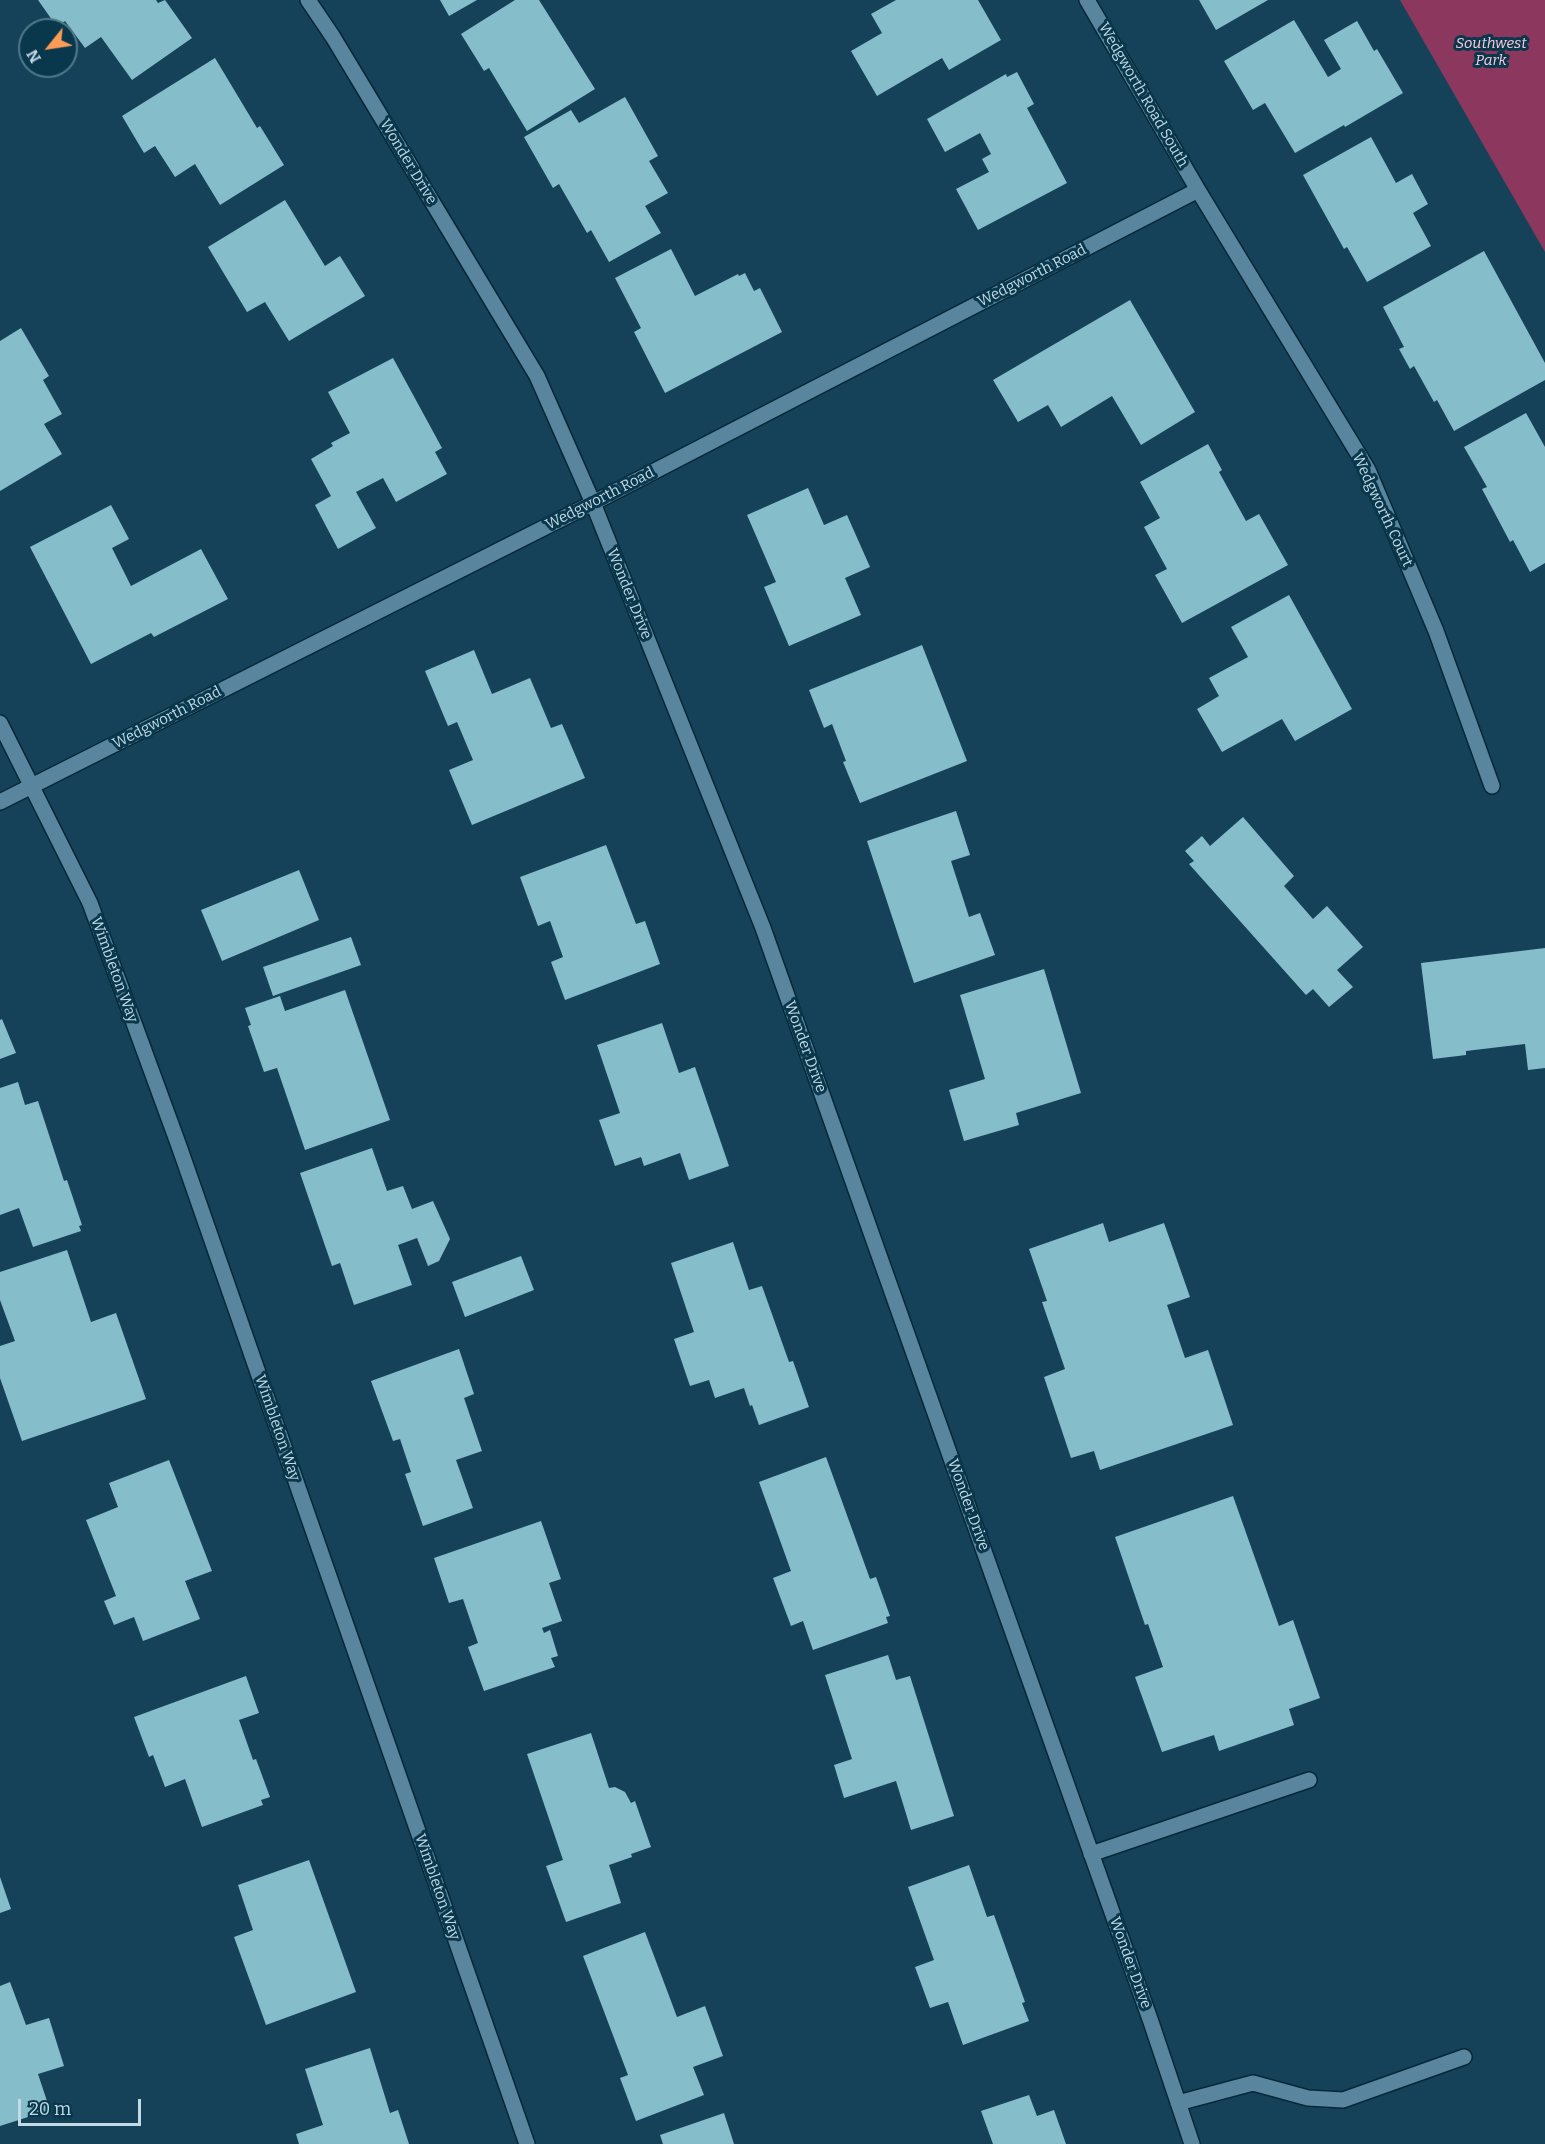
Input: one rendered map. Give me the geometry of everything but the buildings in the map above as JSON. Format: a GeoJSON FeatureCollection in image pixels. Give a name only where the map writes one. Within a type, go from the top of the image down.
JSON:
{"type":"FeatureCollection","features":[{"type":"Feature","properties":{"kind":"street","name":"Wonder Drive"},"geometry":{"type":"LineString","coordinates":[[308,0],[333,37],[537,376],[593,503],[763,928],[1192,2144]]}},
{"type":"Feature","properties":{"kind":"street","name":"Wedgworth Road South"},"geometry":{"type":"LineString","coordinates":[[1087,0],[1198,190]]}},
{"type":"Feature","properties":{"kind":"street","name":"Wedgworth Road"},"geometry":{"type":"LineString","coordinates":[[0,802],[593,503],[1198,190]]}},
{"type":"Feature","properties":{"kind":"street","name":"Wedgworth Court"},"geometry":{"type":"LineString","coordinates":[[1198,190],[1368,470],[1436,631],[1492,786]]}},
{"type":"Feature","properties":{"kind":"street","name":"Wimbleton Way"},"geometry":{"type":"LineString","coordinates":[[0,723],[90,903],[179,1146],[527,2144]]}},
{"type":"Feature","properties":{"kind":"street"},"geometry":{"type":"LineString","coordinates":[[1091,1854],[1309,1780]]}},
{"type":"Feature","properties":{"kind":"street"},"geometry":{"type":"LineString","coordinates":[[1179,2103],[1253,2083],[1308,2098],[1343,2100],[1464,2057]]}},
{"type":"Feature","properties":{"kind":"green space","name":"Southwest Park"},"geometry":{"type":"Polygon","coordinates":[[[1400,0],[1545,0],[1545,252],[1400,0]]]}}]}
